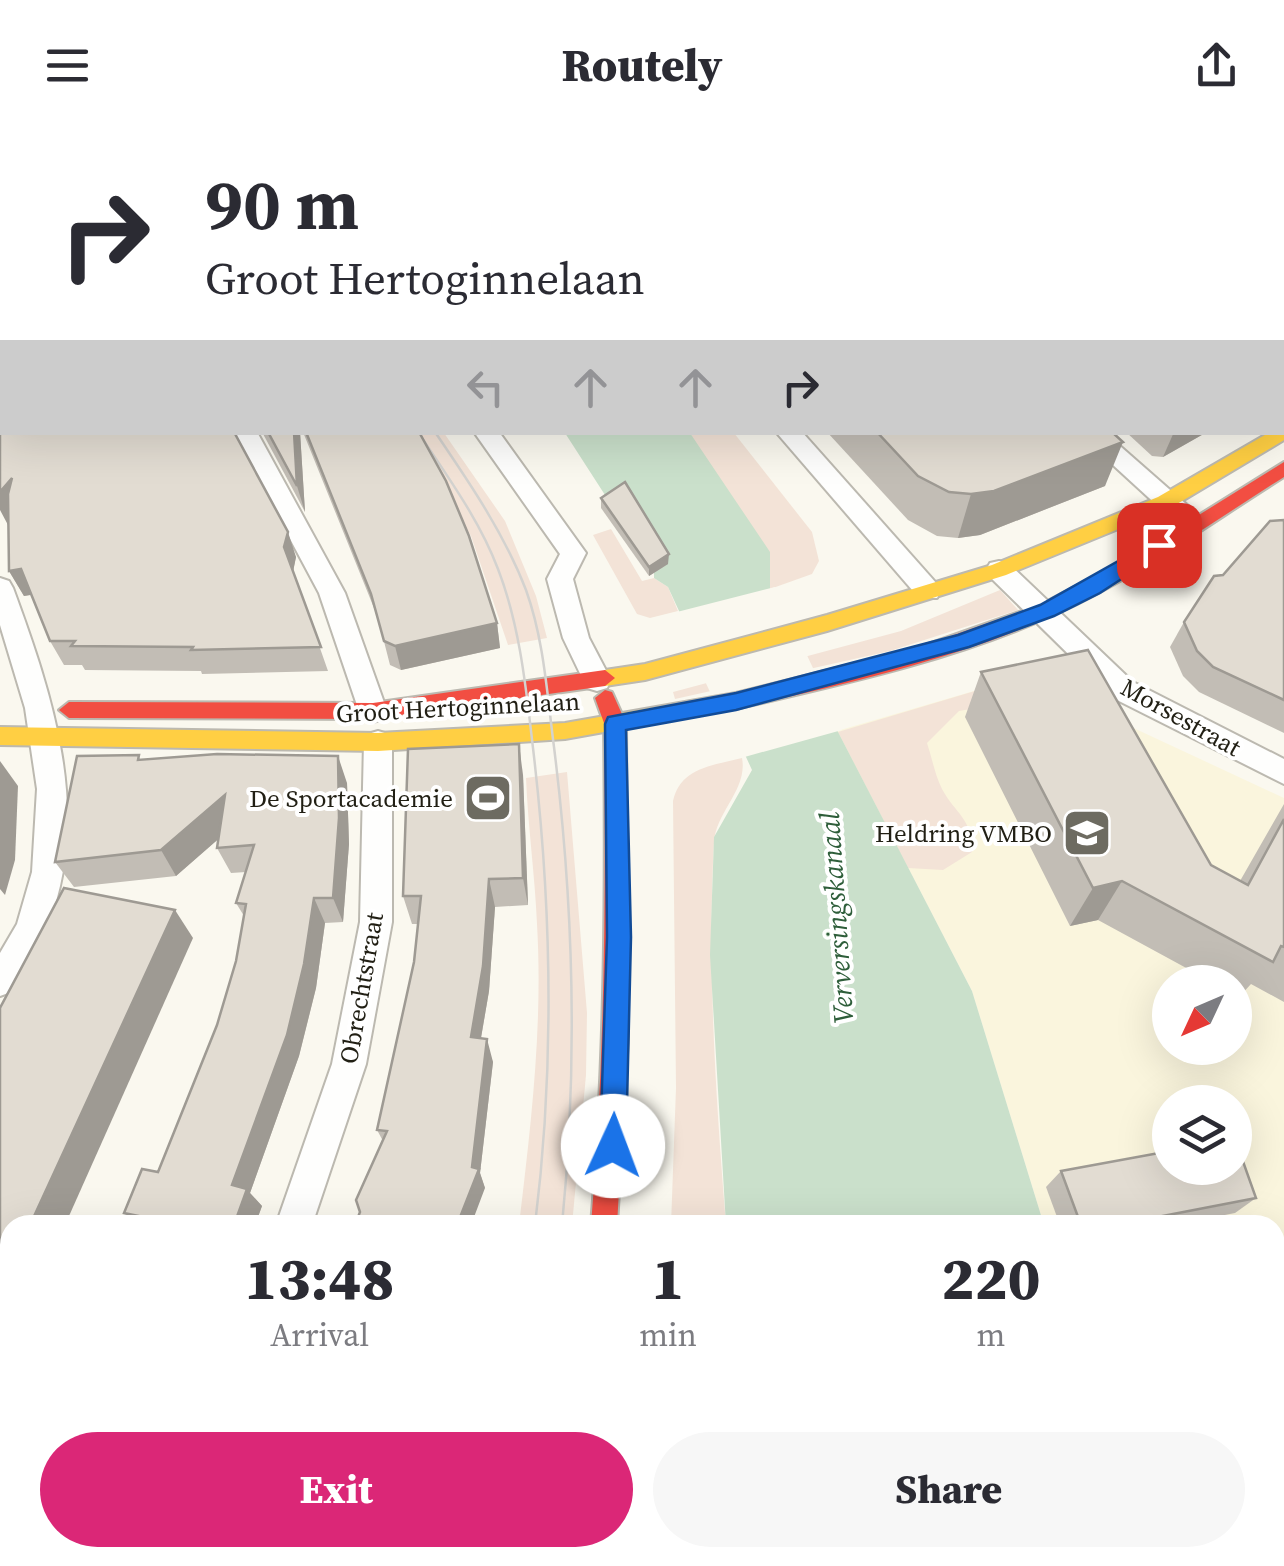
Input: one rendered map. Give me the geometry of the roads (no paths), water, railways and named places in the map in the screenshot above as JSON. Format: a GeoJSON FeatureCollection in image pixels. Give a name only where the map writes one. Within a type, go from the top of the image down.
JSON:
{"type":"FeatureCollection","features":[{"type":"Feature","properties":{"kind":"street"},"geometry":{"type":"LineString","coordinates":[[247,435],[332,592],[373,710]]}},
{"type":"Feature","properties":{"kind":"street"},"geometry":{"type":"LineString","coordinates":[[488,435],[573,553],[560,580],[576,638],[616,724],[619,937],[613,1146],[605,1215]]}},
{"type":"Feature","properties":{"kind":"street"},"geometry":{"type":"LineString","coordinates":[[791,435],[928,590]]}},
{"type":"Feature","properties":{"kind":"street"},"geometry":{"type":"LineString","coordinates":[[1092,435],[1192,524]]}},
{"type":"Feature","properties":{"kind":"street","name":"Groot Hertoginnelaan"},"geometry":{"type":"LineString","coordinates":[[28,709],[373,710],[672,666],[827,624],[999,570],[1166,502],[1279,435]]}},
{"type":"Feature","properties":{"kind":"street","name":"Groot Hertoginnelaan"},"geometry":{"type":"LineString","coordinates":[[0,736],[378,742],[553,732],[692,710],[962,642],[1042,612],[1093,588],[1284,468]]}},
{"type":"Feature","properties":{"kind":"street","name":"Morsestraat"},"geometry":{"type":"LineString","coordinates":[[999,570],[1123,690],[1284,772]]}},
{"type":"Feature","properties":{"kind":"street"},"geometry":{"type":"LineString","coordinates":[[0,588],[28,709],[47,738],[53,766],[48,865],[36,917],[0,982]]}},
{"type":"Feature","properties":{"kind":"street","name":"Obrechtstraat"},"geometry":{"type":"LineString","coordinates":[[297,1215],[349,1064],[376,922],[378,742]]}},
{"type":"Feature","properties":{"kind":"water","name":"Verversingskanaal"},"geometry":{"type":"Polygon","coordinates":[[[566,435],[691,435],[770,552],[770,589],[837,730],[972,991],[1041,1215],[725,1215],[710,955],[714,837],[752,770],[668,587],[654,578],[654,571],[566,435]]]}},
{"type":"Feature","properties":{"kind":"tram line"},"geometry":{"type":"LineString","coordinates":[[420,435],[462,498],[490,551],[512,613],[525,680],[544,868],[549,986],[546,1105],[536,1215]]}},
{"type":"Feature","properties":{"kind":"tram line"},"geometry":{"type":"LineString","coordinates":[[437,435],[485,508],[517,569],[532,609],[544,667],[570,926],[572,1045],[563,1215]]}},
{"type":"Feature","properties":{"kind":"place","name":"De Sportacademie"},"geometry":{"type":"Point","coordinates":[488,798]}},
{"type":"Feature","properties":{"kind":"place","name":"Heldring VMBO"},"geometry":{"type":"Point","coordinates":[1087,833]}}]}
